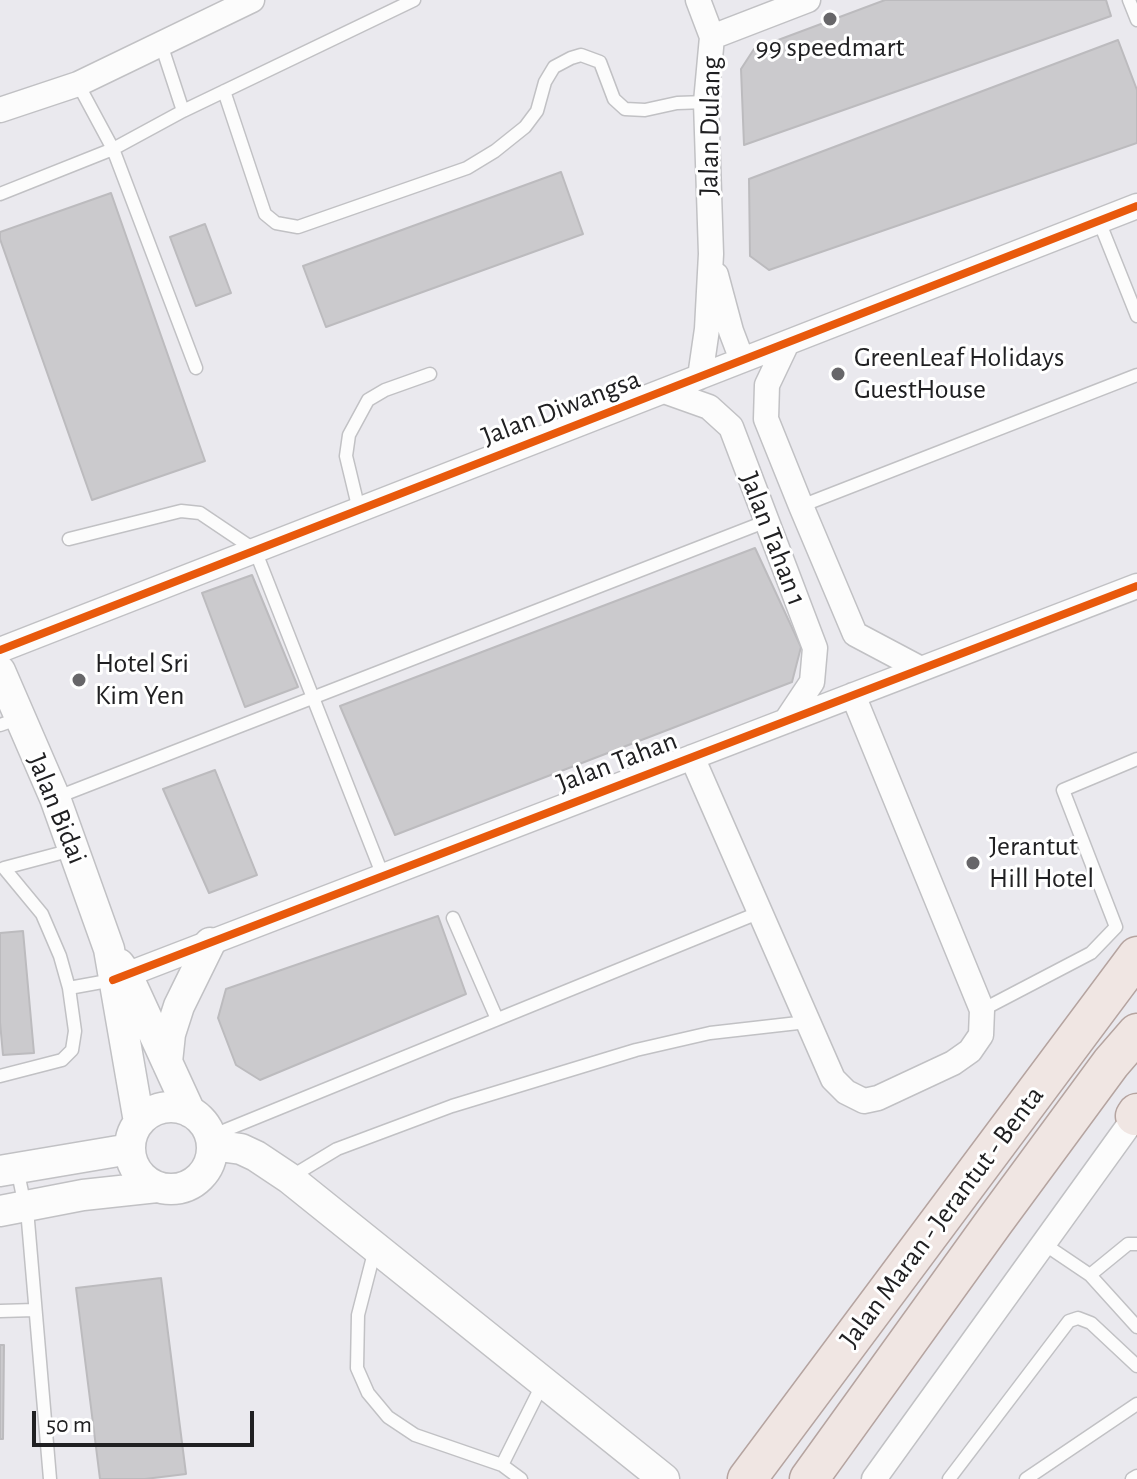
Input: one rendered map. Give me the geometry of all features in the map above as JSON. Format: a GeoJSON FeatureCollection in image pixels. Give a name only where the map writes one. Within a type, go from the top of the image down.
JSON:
{"type":"FeatureCollection","features":[{"type":"Feature","properties":{"kind":"main road","name":"Jalan Maran - Jerantut - Benta"},"geometry":{"type":"LineString","coordinates":[[747,1479],[1137,956]]}},
{"type":"Feature","properties":{"kind":"main road","name":"Jalan Maran - Jerantut - Benta"},"geometry":{"type":"LineString","coordinates":[[809,1479],[1111,1063],[1137,1033]]}},
{"type":"Feature","properties":{"kind":"street"},"geometry":{"type":"LineString","coordinates":[[0,110],[78,84],[252,0]]}},
{"type":"Feature","properties":{"kind":"street","name":"Jalan Dulang"},"geometry":{"type":"LineString","coordinates":[[698,0],[712,37],[706,102],[711,254],[707,329],[700,377]]}},
{"type":"Feature","properties":{"kind":"street"},"geometry":{"type":"LineString","coordinates":[[712,37],[808,0]]}},
{"type":"Feature","properties":{"kind":"street","name":"Jalan Diwangsa"},"geometry":{"type":"LineString","coordinates":[[0,650],[1136,208]]}},
{"type":"Feature","properties":{"kind":"street","name":"Jalan Dulang"},"geometry":{"type":"LineString","coordinates":[[711,254],[731,331],[742,360]]}},
{"type":"Feature","properties":{"kind":"street","name":"Jalan Tahan 1"},"geometry":{"type":"LineString","coordinates":[[787,343],[767,385],[766,419],[801,506],[855,634],[921,669]]}},
{"type":"Feature","properties":{"kind":"street","name":"Jalan Tahan 1"},"geometry":{"type":"LineString","coordinates":[[664,391],[709,407],[731,427],[815,648],[812,682],[786,721]]}},
{"type":"Feature","properties":{"kind":"street","name":"Jalan Tahan"},"geometry":{"type":"LineString","coordinates":[[120,978],[1137,586]]}},
{"type":"Feature","properties":{"kind":"street","name":"Jalan Bidai"},"geometry":{"type":"LineString","coordinates":[[0,671],[10,722],[55,798],[120,978]]}},
{"type":"Feature","properties":{"kind":"street"},"geometry":{"type":"LineString","coordinates":[[692,757],[833,1079],[846,1092],[864,1101],[878,1098],[953,1063],[970,1051],[981,1035],[982,1010],[853,695]]}},
{"type":"Feature","properties":{"kind":"street"},"geometry":{"type":"LineString","coordinates":[[167,1062],[170,1034],[179,1006],[210,943]]}},
{"type":"Feature","properties":{"kind":"street"},"geometry":{"type":"LineString","coordinates":[[120,978],[167,1062],[190,1112]]}},
{"type":"Feature","properties":{"kind":"street"},"geometry":{"type":"LineString","coordinates":[[120,978],[138,1172],[157,1187]]}},
{"type":"Feature","properties":{"kind":"street"},"geometry":{"type":"LineString","coordinates":[[8,1169],[135,1136],[150,1113],[163,1108],[177,1108],[201,1119],[210,1151]]}},
{"type":"Feature","properties":{"kind":"street"},"geometry":{"type":"LineString","coordinates":[[874,1479],[1136,1115]]}},
{"type":"Feature","properties":{"kind":"street"},"geometry":{"type":"LineString","coordinates":[[210,1151],[280,1172],[664,1479]]}},
{"type":"Feature","properties":{"kind":"street"},"geometry":{"type":"LineString","coordinates":[[13,1209],[83,1195],[157,1187],[184,1188],[210,1151]]}},
{"type":"Feature","properties":{"kind":"lane"},"geometry":{"type":"LineString","coordinates":[[0,194],[113,149],[183,111],[414,0]]}},
{"type":"Feature","properties":{"kind":"lane"},"geometry":{"type":"LineString","coordinates":[[1129,0],[1137,20]]}},
{"type":"Feature","properties":{"kind":"lane"},"geometry":{"type":"LineString","coordinates":[[161,44],[183,111]]}},
{"type":"Feature","properties":{"kind":"lane"},"geometry":{"type":"LineString","coordinates":[[224,91],[265,214],[276,223],[298,227],[467,168],[495,151],[525,127],[537,111],[545,82],[554,67],[571,58],[581,55],[600,62],[614,99],[625,109],[645,110],[677,103],[706,102]]}},
{"type":"Feature","properties":{"kind":"lane"},"geometry":{"type":"LineString","coordinates":[[78,84],[113,149],[196,368]]}},
{"type":"Feature","properties":{"kind":"lane"},"geometry":{"type":"LineString","coordinates":[[1099,221],[1137,316]]}},
{"type":"Feature","properties":{"kind":"lane"},"geometry":{"type":"LineString","coordinates":[[359,510],[346,456],[349,435],[368,400],[385,390],[430,374]]}},
{"type":"Feature","properties":{"kind":"lane"},"geometry":{"type":"LineString","coordinates":[[801,506],[1137,375]]}},
{"type":"Feature","properties":{"kind":"lane"},"geometry":{"type":"LineString","coordinates":[[69,539],[145,517],[181,511],[200,513],[255,550],[383,876]]}},
{"type":"Feature","properties":{"kind":"lane"},"geometry":{"type":"LineString","coordinates":[[55,798],[767,521]]}},
{"type":"Feature","properties":{"kind":"lane"},"geometry":{"type":"LineString","coordinates":[[982,1010],[1091,953],[1116,927],[1063,790],[1137,759]]}},
{"type":"Feature","properties":{"kind":"lane"},"geometry":{"type":"LineString","coordinates":[[0,1076],[62,1060],[72,1050],[75,1031],[69,988],[60,956],[42,914],[1,865],[74,850]]}},
{"type":"Feature","properties":{"kind":"lane"},"geometry":{"type":"LineString","coordinates":[[210,1151],[497,1019],[758,913]]}},
{"type":"Feature","properties":{"kind":"lane"},"geometry":{"type":"LineString","coordinates":[[453,918],[497,1019]]}},
{"type":"Feature","properties":{"kind":"lane"},"geometry":{"type":"LineString","coordinates":[[69,988],[120,978]]}},
{"type":"Feature","properties":{"kind":"lane"},"geometry":{"type":"LineString","coordinates":[[280,1172],[452,1106],[636,1050],[710,1033],[807,1022]]}},
{"type":"Feature","properties":{"kind":"lane"},"geometry":{"type":"LineString","coordinates":[[8,1169],[13,1209],[35,1310],[50,1479]]}},
{"type":"Feature","properties":{"kind":"lane"},"geometry":{"type":"LineString","coordinates":[[1044,1244],[1090,1275],[1137,1327]]}},
{"type":"Feature","properties":{"kind":"lane"},"geometry":{"type":"LineString","coordinates":[[1090,1275],[1128,1244],[1137,1244]]}},
{"type":"Feature","properties":{"kind":"lane"},"geometry":{"type":"LineString","coordinates":[[375,1249],[358,1315],[357,1368],[368,1393],[388,1417],[415,1435],[502,1465],[521,1479]]}},
{"type":"Feature","properties":{"kind":"lane"},"geometry":{"type":"LineString","coordinates":[[0,1311],[35,1310]]}},
{"type":"Feature","properties":{"kind":"lane"},"geometry":{"type":"LineString","coordinates":[[949,1479],[1069,1321],[1078,1318],[1091,1323],[1137,1366]]}},
{"type":"Feature","properties":{"kind":"lane"},"geometry":{"type":"LineString","coordinates":[[502,1465],[543,1383]]}},
{"type":"Feature","properties":{"kind":"lane"},"geometry":{"type":"LineString","coordinates":[[1026,1479],[1137,1404]]}},
{"type":"Feature","properties":{"kind":"building"},"geometry":{"type":"Polygon","coordinates":[[[885,0],[1106,0],[1111,16],[744,145],[741,69],[754,49],[885,0]]]}},
{"type":"Feature","properties":{"kind":"building"},"geometry":{"type":"Polygon","coordinates":[[[1118,40],[1137,90],[1137,143],[769,270],[750,256],[749,179],[1118,40]]]}},
{"type":"Feature","properties":{"kind":"building"},"geometry":{"type":"Polygon","coordinates":[[[561,172],[583,234],[326,327],[303,266],[561,172]]]}},
{"type":"Feature","properties":{"kind":"building"},"geometry":{"type":"Polygon","coordinates":[[[111,193],[205,461],[92,500],[0,232],[111,193]]]}},
{"type":"Feature","properties":{"kind":"building"},"geometry":{"type":"Polygon","coordinates":[[[205,224],[231,293],[196,306],[170,237],[205,224]]]}},
{"type":"Feature","properties":{"kind":"building"},"geometry":{"type":"Polygon","coordinates":[[[755,548],[801,647],[792,682],[395,835],[340,706],[755,548]]]}},
{"type":"Feature","properties":{"kind":"building"},"geometry":{"type":"Polygon","coordinates":[[[252,575],[298,687],[245,707],[202,593],[252,575]]]}},
{"type":"Feature","properties":{"kind":"building"},"geometry":{"type":"Polygon","coordinates":[[[215,770],[257,875],[209,893],[163,789],[215,770]]]}},
{"type":"Feature","properties":{"kind":"building"},"geometry":{"type":"Polygon","coordinates":[[[438,916],[466,994],[260,1080],[236,1065],[218,1018],[226,989],[438,916]]]}},
{"type":"Feature","properties":{"kind":"building"},"geometry":{"type":"Polygon","coordinates":[[[23,931],[34,1053],[3,1055],[0,933],[23,931]]]}},
{"type":"Feature","properties":{"kind":"building"},"geometry":{"type":"Polygon","coordinates":[[[161,1278],[186,1474],[145,1479],[100,1479],[76,1288],[161,1278]]]}},
{"type":"Feature","properties":{"kind":"building"},"geometry":{"type":"Polygon","coordinates":[[[0,1345],[4,1345],[3,1439],[0,1439],[0,1345]]]}},
{"type":"Feature","properties":{"kind":"cycle path"},"geometry":{"type":"LineString","coordinates":[[0,650],[1137,206]]}},
{"type":"Feature","properties":{"kind":"cycle path"},"geometry":{"type":"LineString","coordinates":[[113,980],[1137,586]]}},
{"type":"Feature","properties":{"kind":"place","name":"99 speedmart"},"geometry":{"type":"Point","coordinates":[830,19]}},
{"type":"Feature","properties":{"kind":"place","name":"GreenLeaf Holidays GuestHouse"},"geometry":{"type":"Point","coordinates":[838,374]}},
{"type":"Feature","properties":{"kind":"place","name":"Hotel Sri Kim Yen"},"geometry":{"type":"Point","coordinates":[79,680]}},
{"type":"Feature","properties":{"kind":"place","name":"Jerantut Hill Hotel"},"geometry":{"type":"Point","coordinates":[973,863]}}]}
